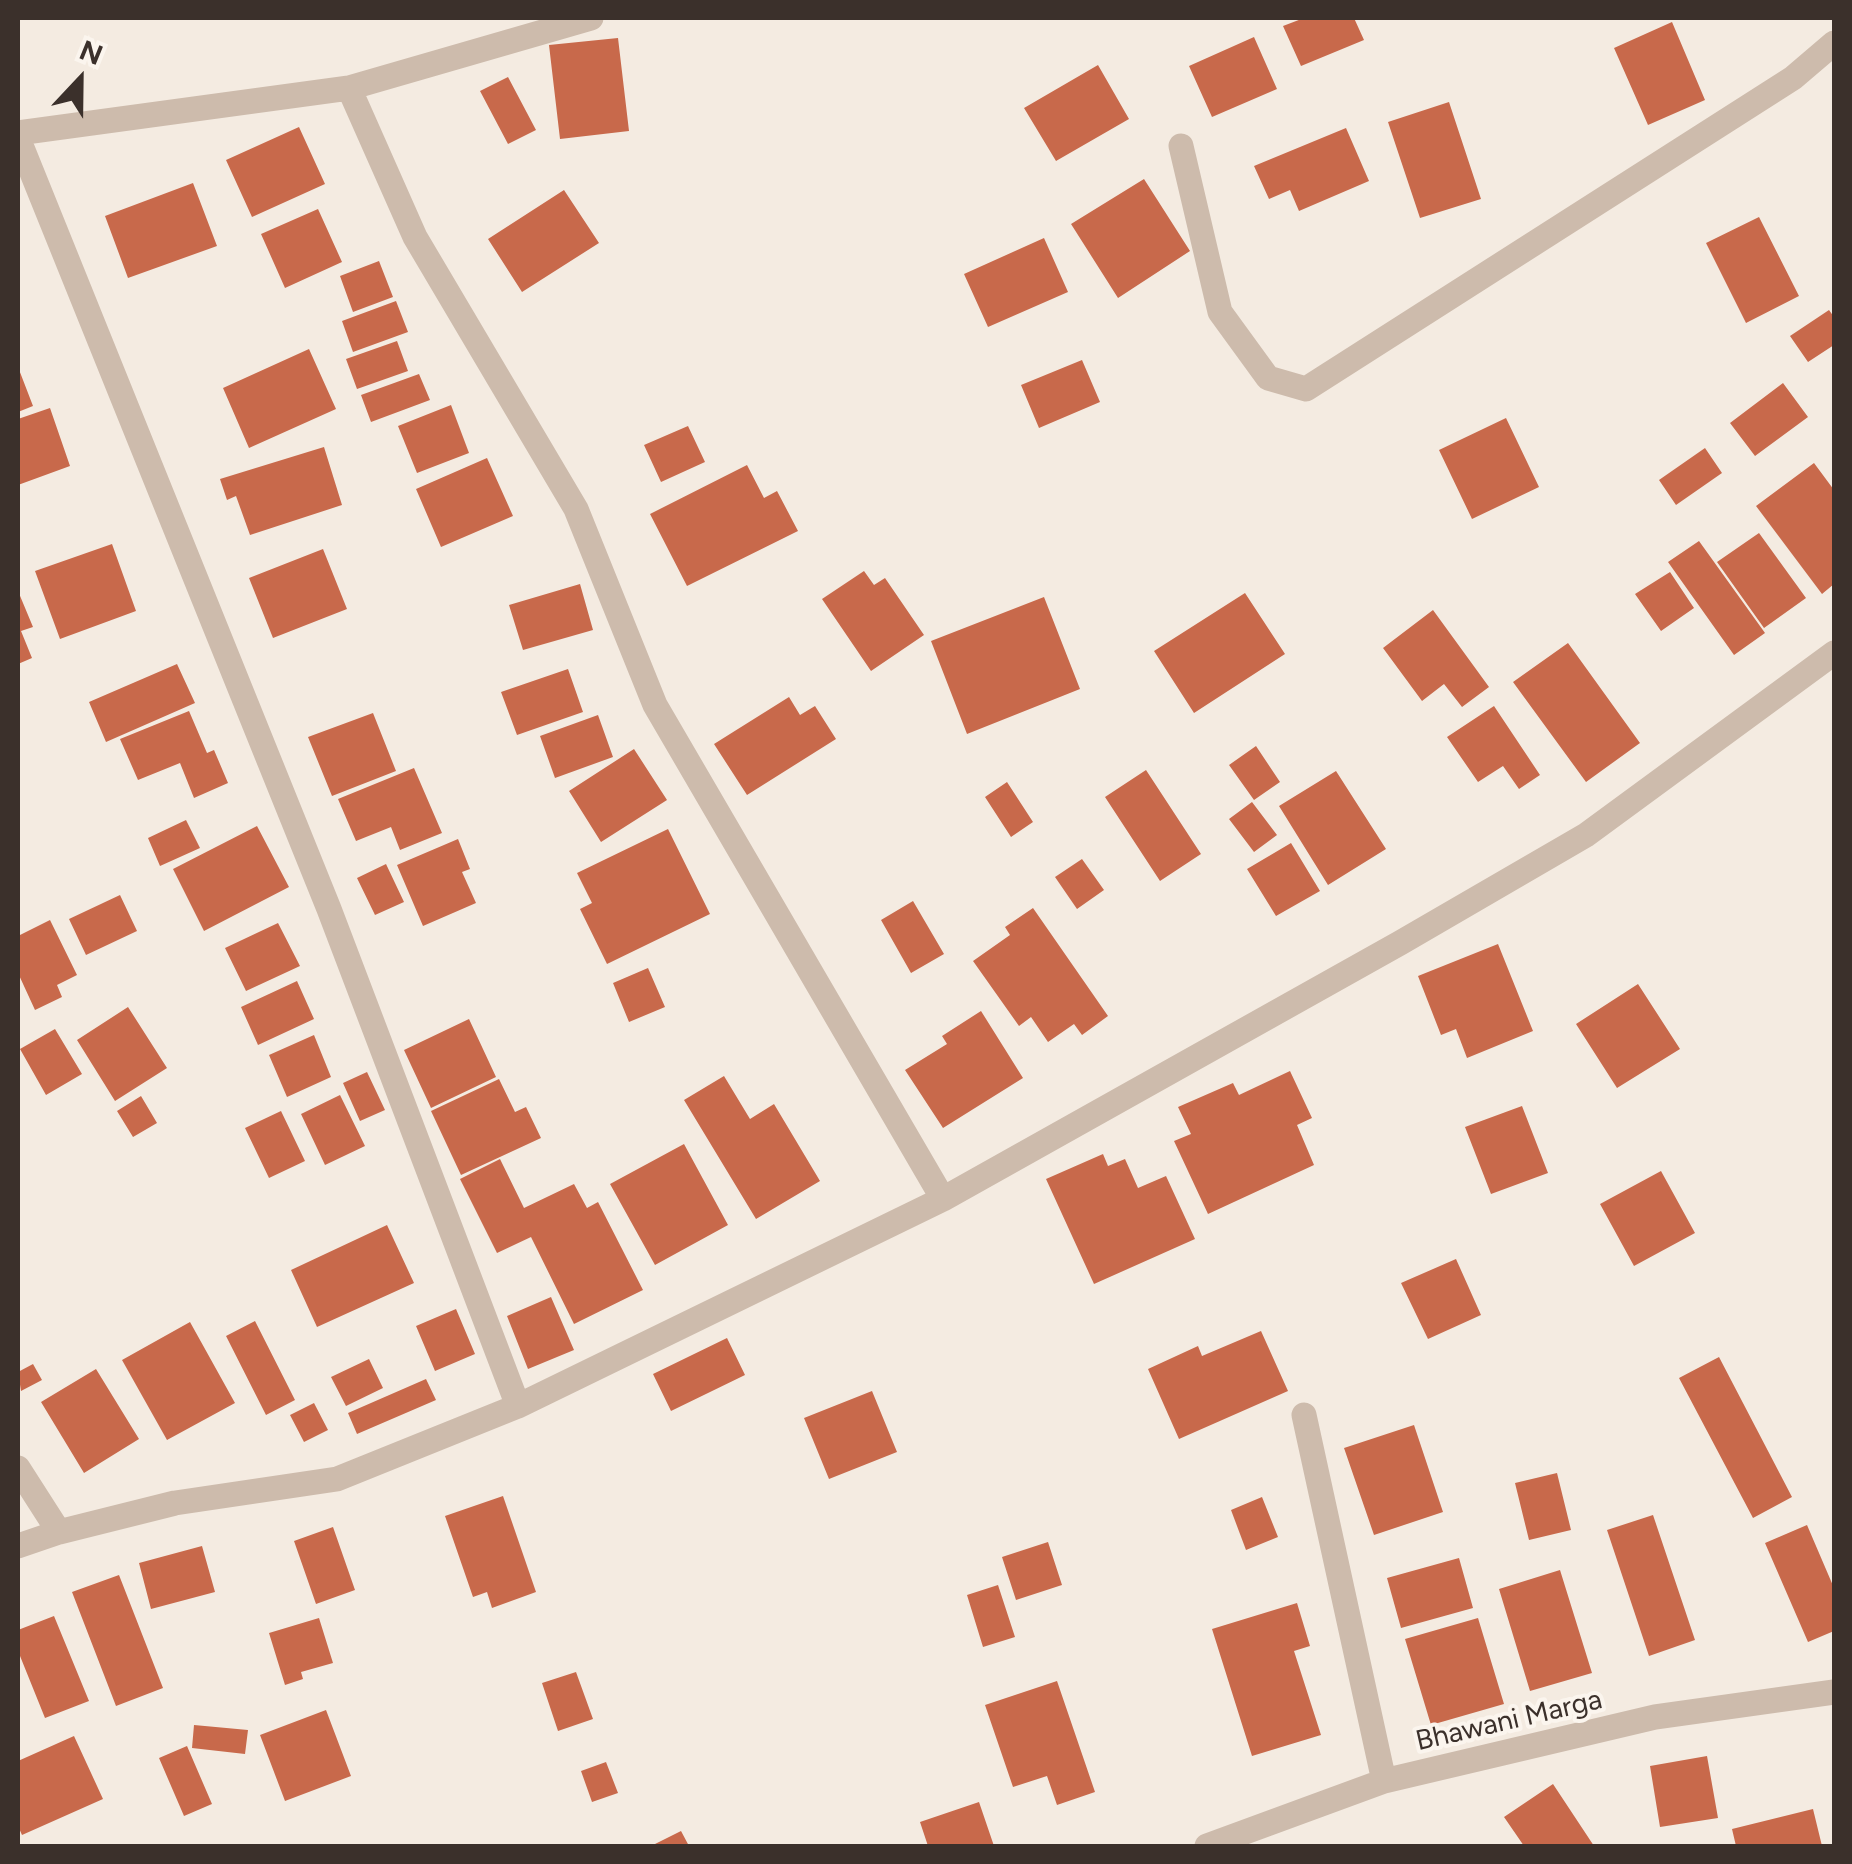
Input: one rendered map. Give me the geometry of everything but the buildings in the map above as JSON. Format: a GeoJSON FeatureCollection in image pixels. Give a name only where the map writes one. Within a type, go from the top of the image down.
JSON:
{"type":"FeatureCollection","features":[{"type":"Feature","properties":{"kind":"street"},"geometry":{"type":"LineString","coordinates":[[518,1406],[321,891],[18,136],[349,88],[590,18]]}},
{"type":"Feature","properties":{"kind":"street"},"geometry":{"type":"LineString","coordinates":[[1181,146],[1220,312],[1268,378],[1306,389],[1793,78],[1834,43]]}},
{"type":"Feature","properties":{"kind":"street"},"geometry":{"type":"LineString","coordinates":[[349,88],[415,237],[576,508],[655,706],[943,1198]]}},
{"type":"Feature","properties":{"kind":"street"},"geometry":{"type":"LineString","coordinates":[[18,1546],[174,1504],[337,1479],[518,1406],[943,1198],[1586,835],[1834,653]]}},
{"type":"Feature","properties":{"kind":"street"},"geometry":{"type":"LineString","coordinates":[[1304,1415],[1384,1781]]}},
{"type":"Feature","properties":{"kind":"street"},"geometry":{"type":"LineString","coordinates":[[18,1468],[59,1532]]}},
{"type":"Feature","properties":{"kind":"street","name":"Bhawani Marga"},"geometry":{"type":"LineString","coordinates":[[1207,1846],[1384,1781],[1655,1717],[1834,1692]]}}]}
